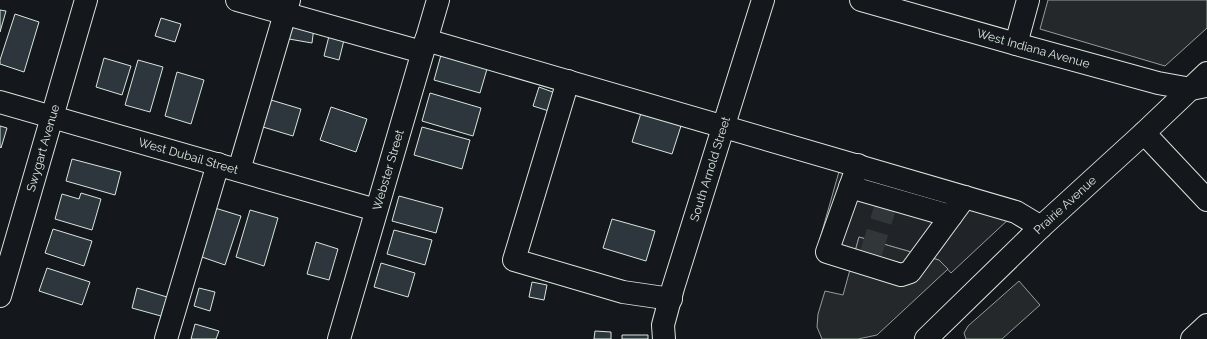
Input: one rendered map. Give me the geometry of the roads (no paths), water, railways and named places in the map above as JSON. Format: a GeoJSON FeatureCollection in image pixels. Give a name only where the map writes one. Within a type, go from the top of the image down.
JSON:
{"type":"FeatureCollection","features":[{"type":"Feature","properties":{"kind":"street","name":"Swygart Avenue"},"geometry":{"type":"LineString","coordinates":[[0,296],[86,0]]}},
{"type":"Feature","properties":{"kind":"street"},"geometry":{"type":"LineString","coordinates":[[237,0],[287,7],[424,46],[568,81],[1016,212],[1041,227]]}},
{"type":"Feature","properties":{"kind":"street","name":"Webster Street"},"geometry":{"type":"LineString","coordinates":[[338,339],[438,0]]}},
{"type":"Feature","properties":{"kind":"street","name":"South Arnold Street"},"geometry":{"type":"LineString","coordinates":[[664,339],[664,325],[671,299],[763,0]]}},
{"type":"Feature","properties":{"kind":"street","name":"West Indiana Avenue"},"geometry":{"type":"LineString","coordinates":[[861,0],[1158,83],[1199,87]]}},
{"type":"Feature","properties":{"kind":"street"},"geometry":{"type":"LineString","coordinates":[[1016,44],[1028,0]]}},
{"type":"Feature","properties":{"kind":"street"},"geometry":{"type":"LineString","coordinates":[[239,170],[287,7]]}},
{"type":"Feature","properties":{"kind":"street","name":"Prairie Avenue"},"geometry":{"type":"LineString","coordinates":[[926,339],[1041,227],[1144,133],[1199,87],[1207,73]]}},
{"type":"Feature","properties":{"kind":"street"},"geometry":{"type":"LineString","coordinates":[[568,81],[514,260],[623,292],[671,299]]}},
{"type":"Feature","properties":{"kind":"street","name":"West Dubail Street"},"geometry":{"type":"LineString","coordinates":[[0,102],[376,210]]}},
{"type":"Feature","properties":{"kind":"street"},"geometry":{"type":"LineString","coordinates":[[1144,133],[1207,200]]}},
{"type":"Feature","properties":{"kind":"street"},"geometry":{"type":"LineString","coordinates":[[166,339],[218,164]]}},
{"type":"Feature","properties":{"kind":"street"},"geometry":{"type":"LineString","coordinates":[[858,165],[827,252],[869,258],[901,275],[910,272],[965,197]]}},
{"type":"Feature","properties":{"kind":"street"},"geometry":{"type":"LineString","coordinates":[[850,187],[887,201],[951,216]]}},
{"type":"Feature","properties":{"kind":"street"},"geometry":{"type":"LineString","coordinates":[[1192,339],[1207,326]]}},
{"type":"Feature","properties":{"kind":"tunnel"},"geometry":{"type":"LineString","coordinates":[[871,253],[886,205]]}}]}
